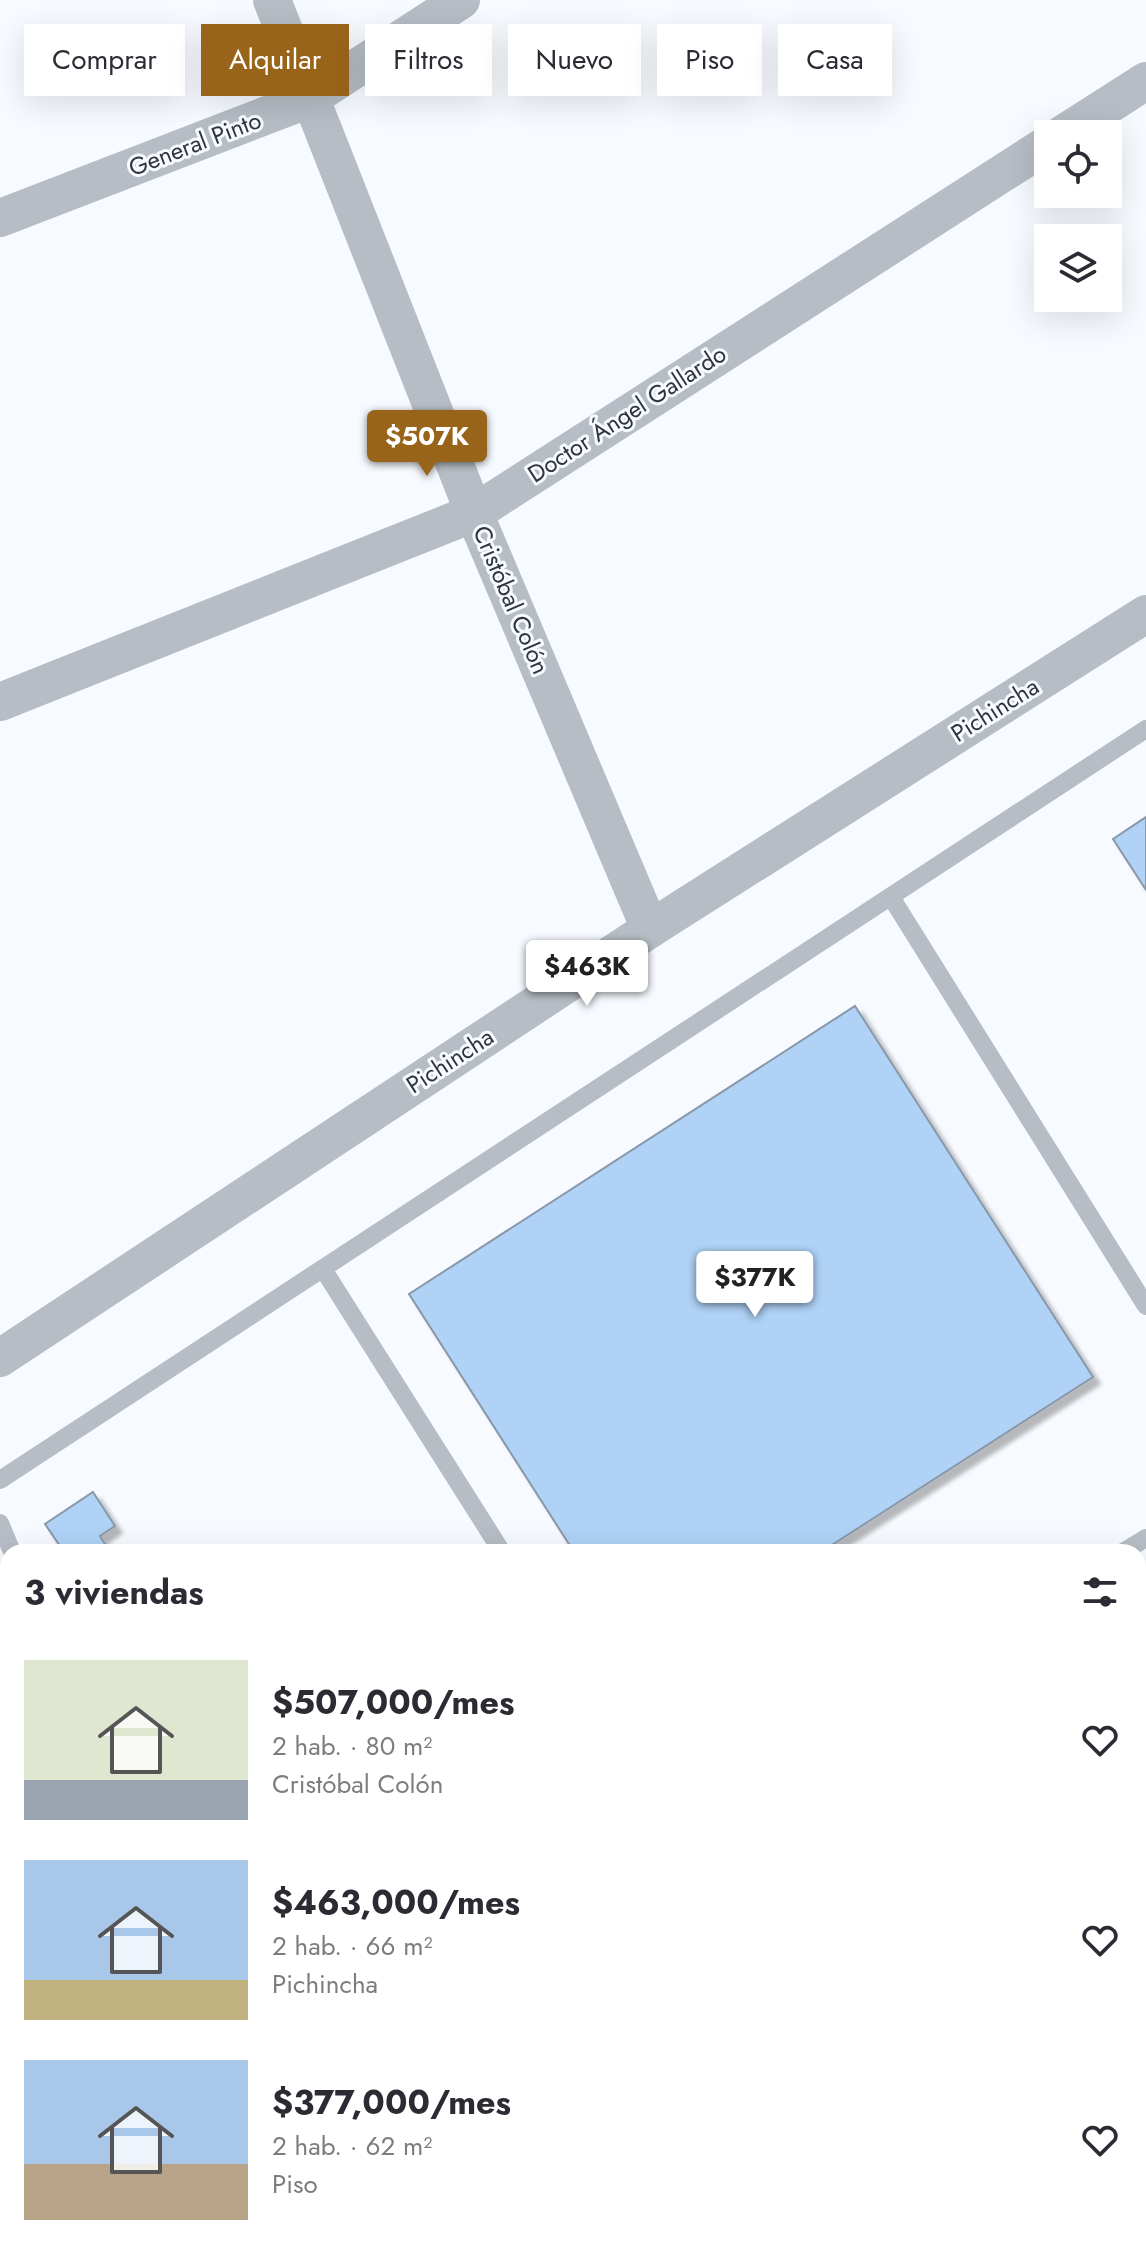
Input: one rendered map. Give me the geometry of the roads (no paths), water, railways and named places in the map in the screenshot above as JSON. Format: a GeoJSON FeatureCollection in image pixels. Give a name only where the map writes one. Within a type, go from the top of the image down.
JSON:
{"type":"FeatureCollection","features":[{"type":"Feature","properties":{"kind":"street","name":"Cristóbal Colón"},"geometry":{"type":"LineString","coordinates":[[272,0],[474,513],[650,929]]}},
{"type":"Feature","properties":{"kind":"street","name":"General Pinto"},"geometry":{"type":"LineString","coordinates":[[0,218],[309,99],[461,0]]}},
{"type":"Feature","properties":{"kind":"street"},"geometry":{"type":"LineString","coordinates":[[1085,120],[1146,81]]}},
{"type":"Feature","properties":{"kind":"street","name":"Doctor Ángel Gallardo"},"geometry":{"type":"LineString","coordinates":[[0,702],[474,513],[1034,153]]}},
{"type":"Feature","properties":{"kind":"street","name":"Pichincha"},"geometry":{"type":"LineString","coordinates":[[0,1358],[650,929],[1146,614]]}},
{"type":"Feature","properties":{"kind":"lane"},"geometry":{"type":"LineString","coordinates":[[0,1480],[1146,729]]}},
{"type":"Feature","properties":{"kind":"lane"},"geometry":{"type":"LineString","coordinates":[[891,897],[1146,1306]]}},
{"type":"Feature","properties":{"kind":"lane"},"geometry":{"type":"LineString","coordinates":[[323,1269],[497,1544]]}},
{"type":"Feature","properties":{"kind":"lane"},"geometry":{"type":"LineString","coordinates":[[0,1523],[9,1544]]}}]}
